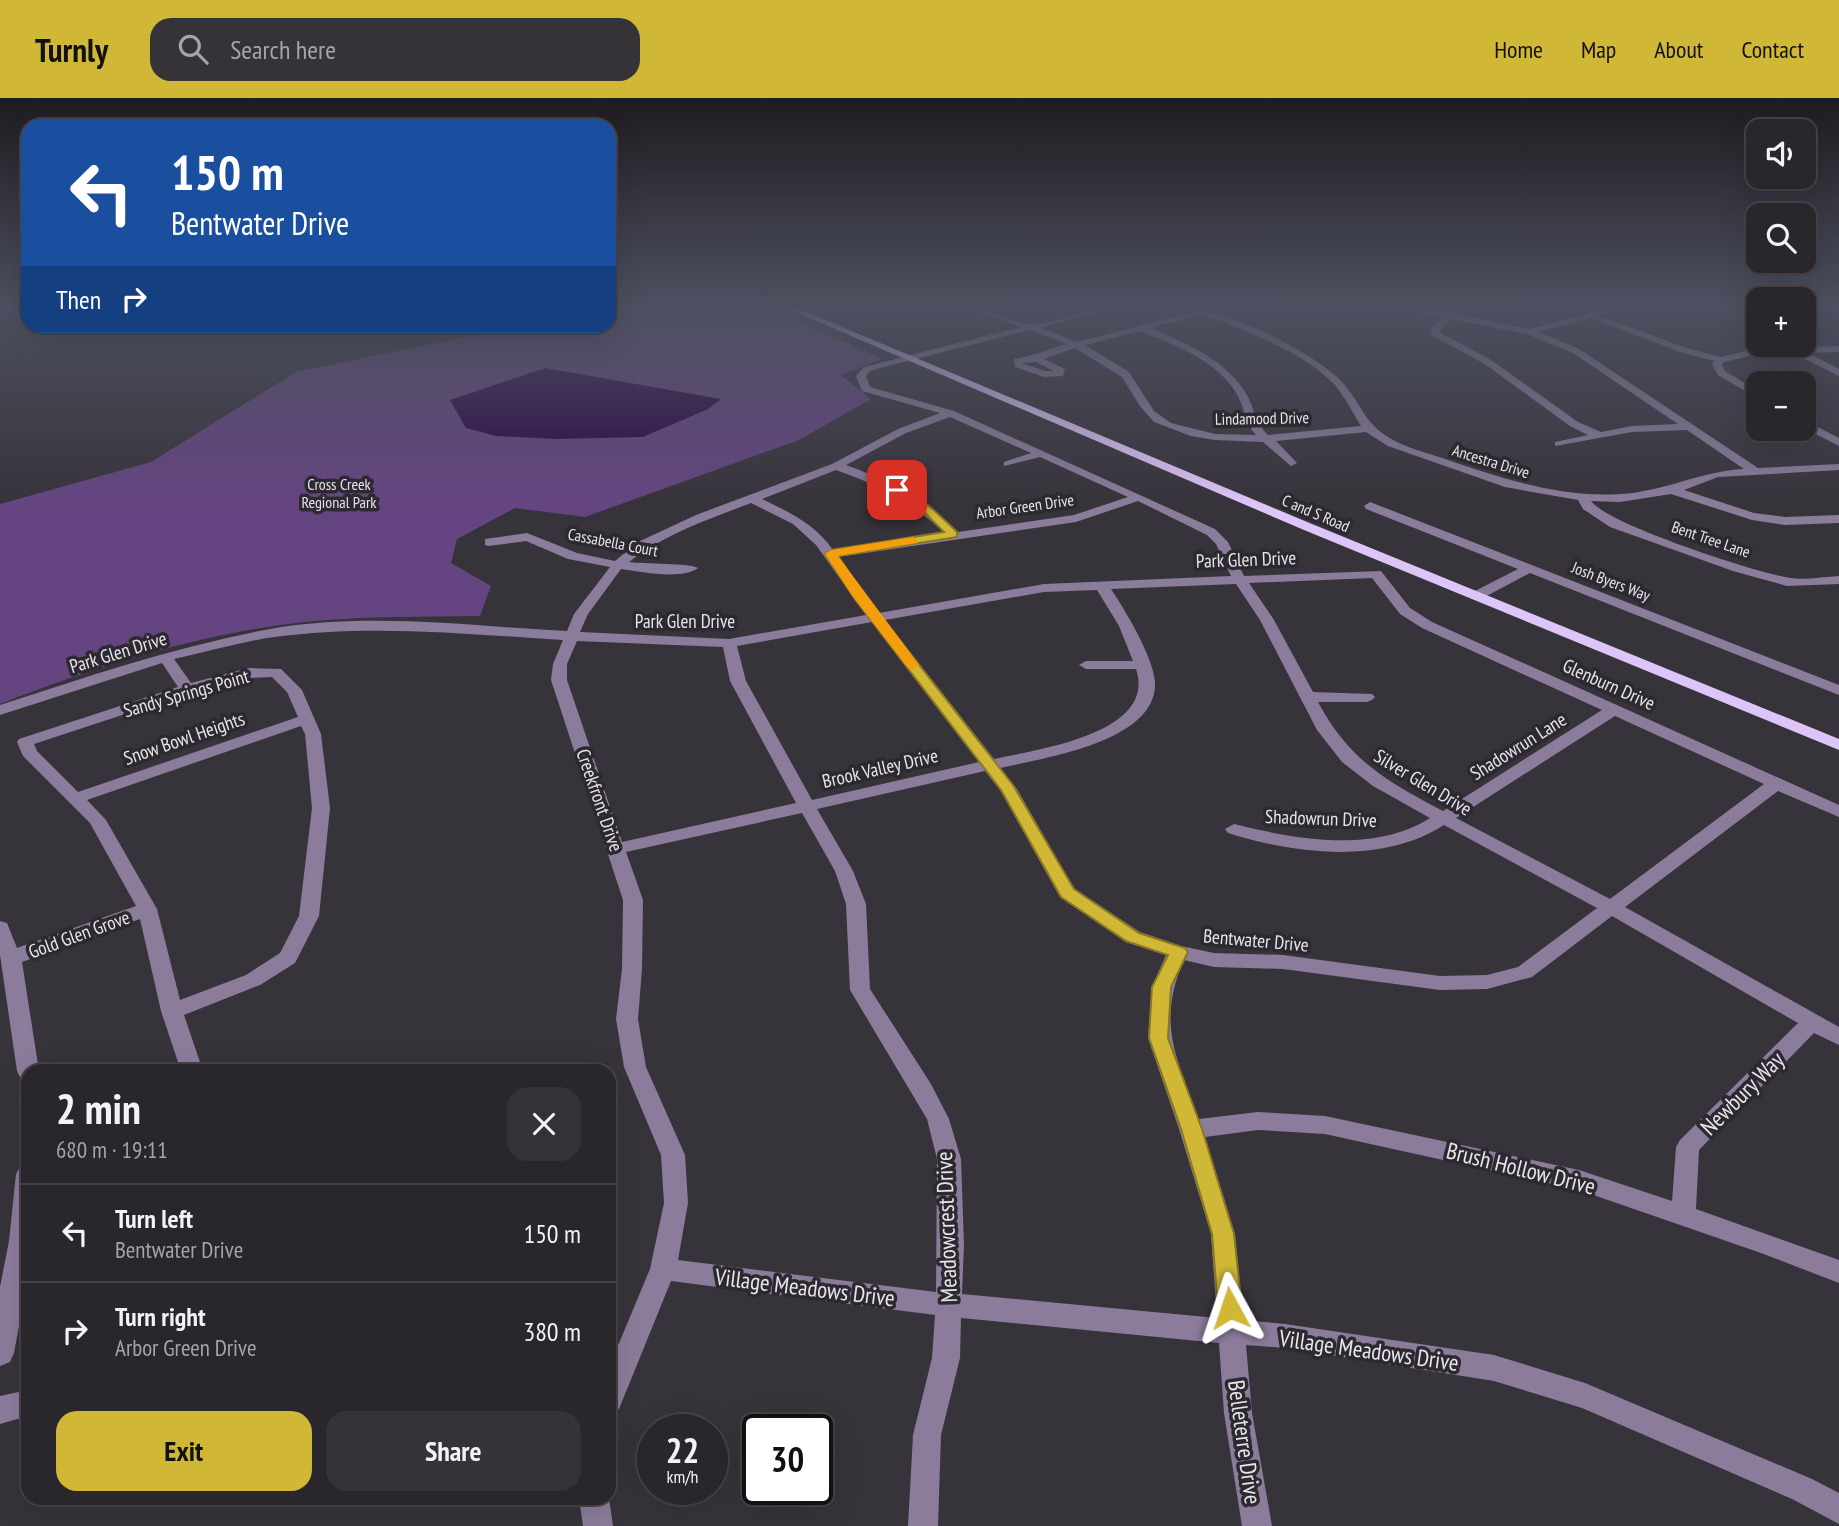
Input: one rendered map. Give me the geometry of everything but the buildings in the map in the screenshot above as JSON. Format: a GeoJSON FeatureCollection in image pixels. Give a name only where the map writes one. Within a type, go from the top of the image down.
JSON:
{"type":"FeatureCollection","features":[{"type":"Feature","properties":{"kind":"main road","name":"C and S Road"},"geometry":{"type":"LineString","coordinates":[[945,372],[1476,596],[1839,745]]}},
{"type":"Feature","properties":{"kind":"street","name":"Silver Glen Drive"},"geometry":{"type":"LineString","coordinates":[[865,372],[861,376],[866,389],[950,413],[1139,497],[1211,533],[1222,542],[1238,579],[1267,620],[1310,697],[1325,730],[1348,758],[1379,782],[1612,908],[1839,1037]]}},
{"type":"Feature","properties":{"kind":"street","name":"Lindamood Drive"},"geometry":{"type":"LineString","coordinates":[[1122,372],[1138,387],[1146,412],[1168,426],[1206,435],[1264,437],[1368,429]]}},
{"type":"Feature","properties":{"kind":"street"},"geometry":{"type":"LineString","coordinates":[[1222,372],[1244,398],[1251,421],[1291,463]]}},
{"type":"Feature","properties":{"kind":"street","name":"Ancestra Drive"},"geometry":{"type":"LineString","coordinates":[[1324,372],[1339,384],[1368,429],[1413,453],[1482,477],[1531,490],[1583,497],[1619,498],[1672,491],[1717,474],[1839,467]]}},
{"type":"Feature","properties":{"kind":"street"},"geometry":{"type":"LineString","coordinates":[[1501,372],[1574,424],[1600,436]]}},
{"type":"Feature","properties":{"kind":"street"},"geometry":{"type":"LineString","coordinates":[[1607,372],[1753,470]]}},
{"type":"Feature","properties":{"kind":"street"},"geometry":{"type":"LineString","coordinates":[[1720,372],[1746,388]]}},
{"type":"Feature","properties":{"kind":"street","name":"Creekfront Drive"},"geometry":{"type":"LineString","coordinates":[[616,1383],[663,1269],[676,1203],[673,1155],[635,1067],[627,1020],[632,969],[633,900],[559,680],[560,664],[581,614],[618,565],[652,540],[700,518],[836,466],[902,432],[950,413]]}},
{"type":"Feature","properties":{"kind":"street"},"geometry":{"type":"LineString","coordinates":[[1559,444],[1632,429],[1691,427]]}},
{"type":"Feature","properties":{"kind":"street"},"geometry":{"type":"LineString","coordinates":[[1816,430],[1839,443]]}},
{"type":"Feature","properties":{"kind":"street"},"geometry":{"type":"LineString","coordinates":[[1008,464],[1042,453]]}},
{"type":"Feature","properties":{"kind":"street"},"geometry":{"type":"LineString","coordinates":[[836,466],[897,490],[929,511],[953,534]]}},
{"type":"Feature","properties":{"kind":"street"},"geometry":{"type":"LineString","coordinates":[[1672,491],[1752,516],[1785,522],[1839,519]]}},
{"type":"Feature","properties":{"kind":"street","name":"Arbor Green Drive"},"geometry":{"type":"LineString","coordinates":[[831,554],[1076,518],[1139,497]]}},
{"type":"Feature","properties":{"kind":"street","name":"Bent Tree Lane"},"geometry":{"type":"LineString","coordinates":[[1583,497],[1587,506],[1614,524],[1738,568],[1787,582],[1839,580]]}},
{"type":"Feature","properties":{"kind":"street","name":"Bentwater Drive"},"geometry":{"type":"LineString","coordinates":[[753,499],[797,521],[813,533],[831,554],[1008,789],[1068,893],[1133,937],[1178,952],[1214,960],[1283,962],[1440,983],[1487,982],[1525,972],[1776,783]]}},
{"type":"Feature","properties":{"kind":"street","name":"Josh Byers Way"},"geometry":{"type":"LineString","coordinates":[[1370,506],[1839,690]]}},
{"type":"Feature","properties":{"kind":"street","name":"Cassabella Court"},"geometry":{"type":"LineString","coordinates":[[489,542],[527,537],[573,556],[618,565],[660,570],[691,568]]}},
{"type":"Feature","properties":{"kind":"street"},"geometry":{"type":"LineString","coordinates":[[1476,596],[1530,568]]}},
{"type":"Feature","properties":{"kind":"street","name":"Park Glen Drive"},"geometry":{"type":"LineString","coordinates":[[0,710],[165,657],[272,633],[337,627],[403,626],[571,637],[729,643],[1044,587],[1376,574]]}},
{"type":"Feature","properties":{"kind":"street","name":"Glenburn Drive"},"geometry":{"type":"LineString","coordinates":[[1376,574],[1405,611],[1427,625],[1839,812]]}},
{"type":"Feature","properties":{"kind":"street","name":"Brook Valley Drive"},"geometry":{"type":"LineString","coordinates":[[616,849],[1052,751],[1102,737],[1126,721],[1144,701],[1147,682],[1123,615],[1100,584]]}},
{"type":"Feature","properties":{"kind":"street","name":"Meadowcrest Drive"},"geometry":{"type":"LineString","coordinates":[[729,643],[738,681],[844,871],[856,904],[860,990],[923,1090],[938,1119],[949,1159],[949,1305],[946,1358],[927,1435],[923,1526]]}},
{"type":"Feature","properties":{"kind":"street"},"geometry":{"type":"LineString","coordinates":[[165,657],[187,690]]}},
{"type":"Feature","properties":{"kind":"street"},"geometry":{"type":"LineString","coordinates":[[1086,666],[1142,664]]}},
{"type":"Feature","properties":{"kind":"street","name":"Sandy Springs Point"},"geometry":{"type":"LineString","coordinates":[[172,1011],[253,980],[288,958],[309,916],[321,808],[313,734],[294,690],[276,672],[249,673],[187,690],[25,742],[29,752],[97,820],[147,909],[172,1011],[190,1064]]}},
{"type":"Feature","properties":{"kind":"street"},"geometry":{"type":"LineString","coordinates":[[1310,697],[1367,697]]}},
{"type":"Feature","properties":{"kind":"street","name":"Shadowrun Lane"},"geometry":{"type":"LineString","coordinates":[[1442,817],[1614,710]]}},
{"type":"Feature","properties":{"kind":"street","name":"Snow Bowl Heights"},"geometry":{"type":"LineString","coordinates":[[76,798],[306,719]]}},
{"type":"Feature","properties":{"kind":"street","name":"Shadowrun Drive"},"geometry":{"type":"LineString","coordinates":[[1234,829],[1255,837],[1361,845],[1396,841],[1421,832],[1442,817]]}},
{"type":"Feature","properties":{"kind":"street","name":"Gold Glen Grove"},"geometry":{"type":"LineString","coordinates":[[11,958],[147,909]]}},
{"type":"Feature","properties":{"kind":"street"},"geometry":{"type":"LineString","coordinates":[[0,928],[11,958],[28,1064]]}},
{"type":"Feature","properties":{"kind":"street","name":"Belleterre Drive"},"geometry":{"type":"LineString","coordinates":[[1178,952],[1162,987],[1159,1038],[1191,1129],[1223,1234],[1238,1413],[1257,1526]]}},
{"type":"Feature","properties":{"kind":"street","name":"Newbury Way"},"geometry":{"type":"LineString","coordinates":[[1683,1214],[1688,1147],[1812,1022]]}},
{"type":"Feature","properties":{"kind":"street","name":"Brush Hollow Drive"},"geometry":{"type":"LineString","coordinates":[[1191,1129],[1258,1121],[1325,1125],[1579,1180],[1683,1214],[1839,1272]]}},
{"type":"Feature","properties":{"kind":"street"},"geometry":{"type":"LineString","coordinates":[[0,1353],[21,1246]]}},
{"type":"Feature","properties":{"kind":"street","name":"Village Meadows Drive"},"geometry":{"type":"LineString","coordinates":[[663,1269],[949,1305],[1285,1336],[1494,1368],[1586,1396],[1802,1489],[1839,1509]]}},
{"type":"Feature","properties":{"kind":"street"},"geometry":{"type":"LineString","coordinates":[[0,1410],[21,1405]]}},
{"type":"Feature","properties":{"kind":"street"},"geometry":{"type":"LineString","coordinates":[[595,1505],[598,1526]]}},
{"type":"Feature","properties":{"kind":"green space","name":"Cross Creek Regional Park"},"geometry":{"type":"Polygon","coordinates":[[[296,372],[850,372],[841,375],[871,399],[799,440],[585,517],[515,508],[457,539],[451,563],[491,586],[480,616],[335,619],[234,633],[115,663],[0,704],[0,504],[151,462],[296,372]]]}},
{"type":"Feature","properties":{"kind":"shaded area"},"geometry":{"type":"Polygon","coordinates":[[[534,372],[566,372],[721,399],[708,409],[643,437],[556,439],[496,436],[466,428],[450,400],[534,372]]]}},
{"type":"Feature","properties":{"kind":"slow traffic"},"geometry":{"type":"LineString","coordinates":[[913,541],[831,554],[858,595],[913,665]]}},
{"type":"Feature","properties":{"kind":"route"},"geometry":{"type":"LineString","coordinates":[[897,490],[929,511],[953,534],[831,554],[858,595],[1008,789],[1068,893],[1133,937],[1178,952],[1162,987],[1159,1038],[1191,1129],[1223,1234],[1230,1308]]}}]}
